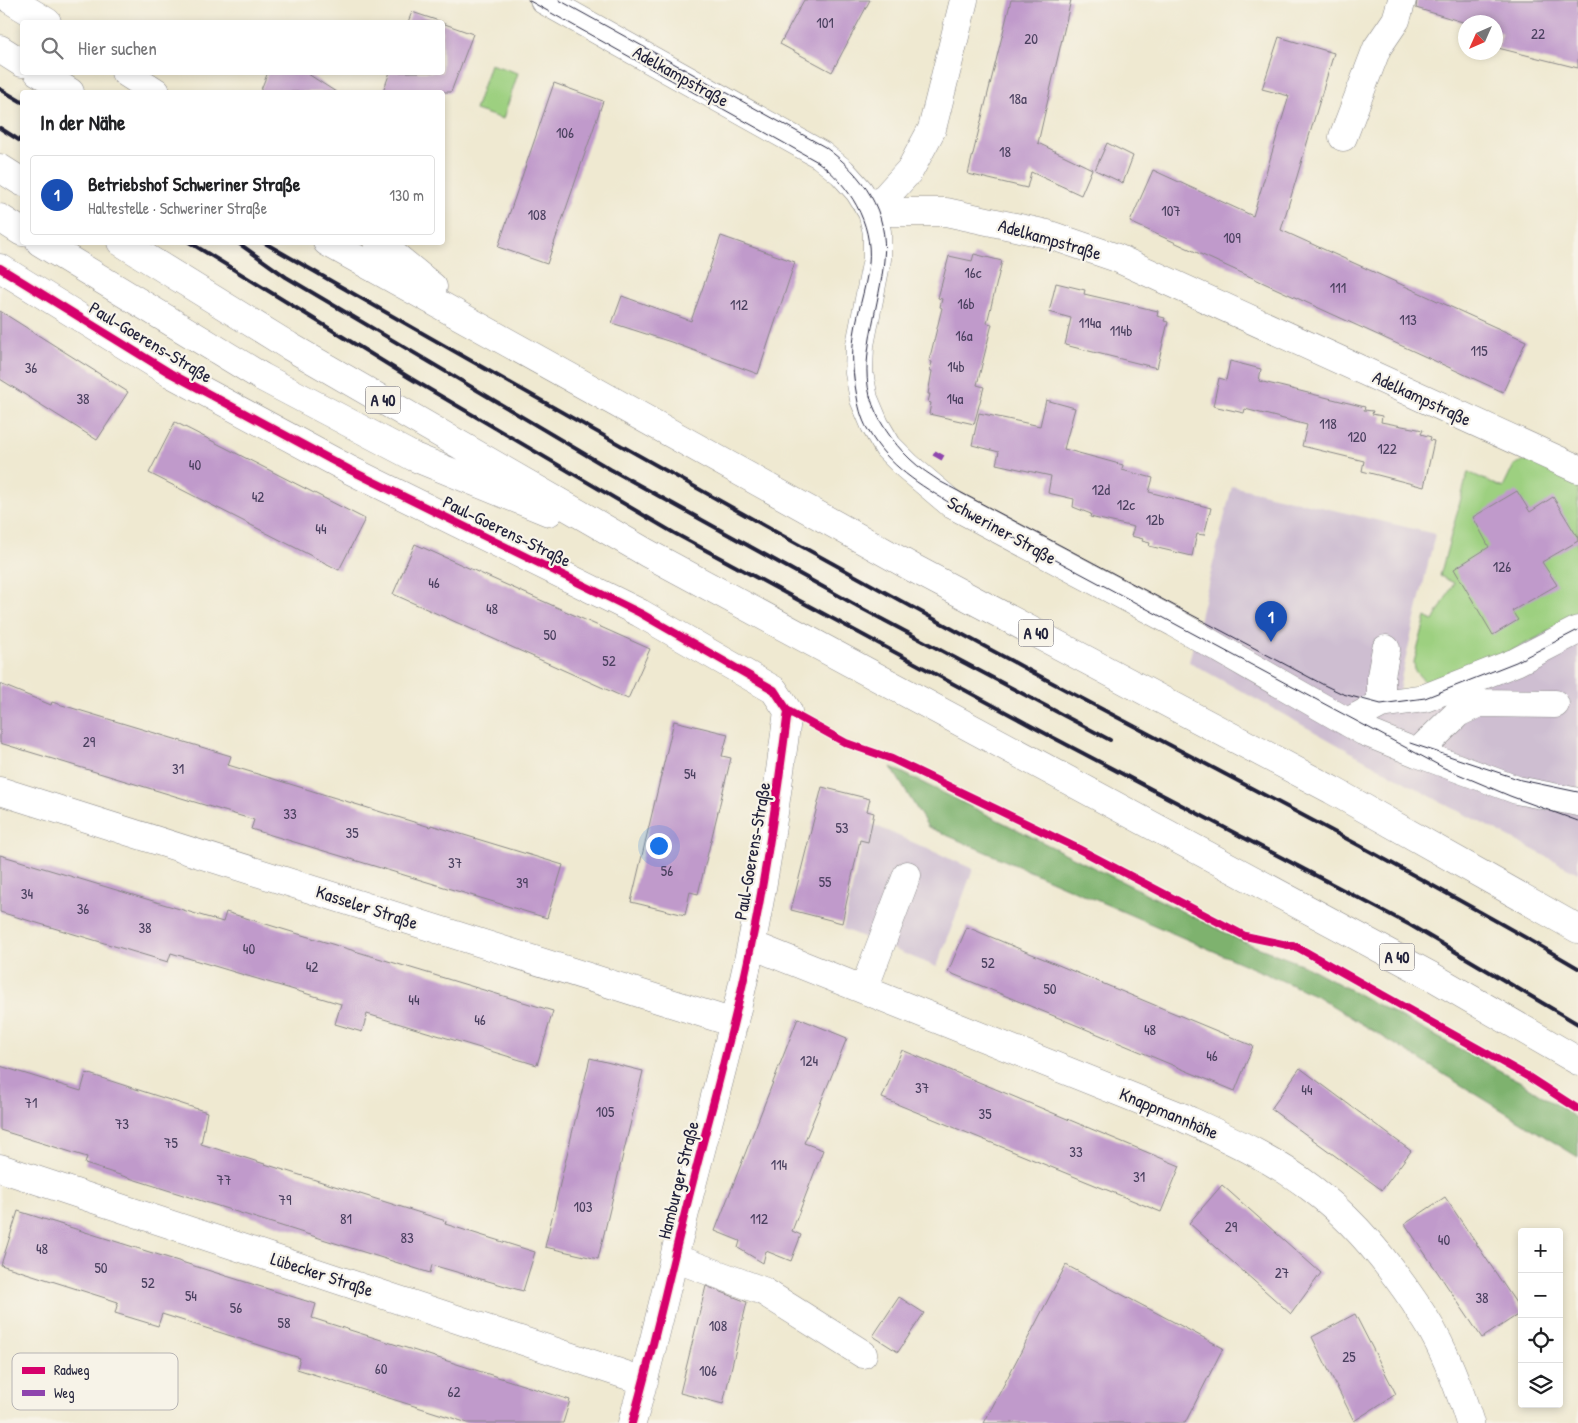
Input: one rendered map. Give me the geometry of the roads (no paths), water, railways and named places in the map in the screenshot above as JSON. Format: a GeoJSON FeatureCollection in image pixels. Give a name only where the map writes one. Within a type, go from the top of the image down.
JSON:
{"type":"FeatureCollection","features":[{"type":"Feature","properties":{"kind":"main road"},"geometry":{"type":"LineString","coordinates":[[11,0],[44,20]]}},
{"type":"Feature","properties":{"kind":"main road","name":"Adelkampstraße"},"geometry":{"type":"LineString","coordinates":[[544,0],[821,154],[842,172],[859,191],[872,212],[946,212],[1048,234],[1118,258],[1578,469]]}},
{"type":"Feature","properties":{"kind":"main road"},"geometry":{"type":"LineString","coordinates":[[872,212],[910,170],[932,128],[964,0]]}},
{"type":"Feature","properties":{"kind":"main road"},"geometry":{"type":"LineString","coordinates":[[1343,137],[1377,48],[1396,20],[1402,0]]}},
{"type":"Feature","properties":{"kind":"main road"},"geometry":{"type":"LineString","coordinates":[[0,49],[20,62]]}},
{"type":"Feature","properties":{"kind":"main road"},"geometry":{"type":"LineString","coordinates":[[43,75],[67,90]]}},
{"type":"Feature","properties":{"kind":"main road"},"geometry":{"type":"LineString","coordinates":[[130,75],[153,90]]}},
{"type":"Feature","properties":{"kind":"main road"},"geometry":{"type":"LineString","coordinates":[[0,168],[20,181]]}},
{"type":"Feature","properties":{"kind":"main road","name":"Schweriner Straße"},"geometry":{"type":"LineString","coordinates":[[872,212],[876,232],[877,259],[860,345],[860,374],[864,399],[875,425],[888,447],[907,466],[953,505],[1175,623],[1363,731],[1517,790],[1578,802]]}},
{"type":"Feature","properties":{"kind":"main road"},"geometry":{"type":"LineString","coordinates":[[0,218],[20,231]]}},
{"type":"Feature","properties":{"kind":"main road"},"geometry":{"type":"LineString","coordinates":[[45,245],[262,378],[414,457],[647,553]]}},
{"type":"Feature","properties":{"kind":"main road","name":"A 40"},"geometry":{"type":"LineString","coordinates":[[126,245],[289,346],[647,553],[1433,977],[1578,1061]]}},
{"type":"Feature","properties":{"kind":"main road","name":"A 40"},"geometry":{"type":"LineString","coordinates":[[332,245],[915,569],[1332,790],[1578,929]]}},
{"type":"Feature","properties":{"kind":"main road"},"geometry":{"type":"LineString","coordinates":[[382,245],[495,336]]}},
{"type":"Feature","properties":{"kind":"main road","name":"Paul-Goerens-Straße"},"geometry":{"type":"LineString","coordinates":[[0,268],[170,373],[350,470],[640,613],[774,690],[788,711],[779,783],[752,945]]}},
{"type":"Feature","properties":{"kind":"main road"},"geometry":{"type":"LineString","coordinates":[[1347,722],[1381,704],[1425,698],[1516,662],[1578,630]]}},
{"type":"Feature","properties":{"kind":"main road"},"geometry":{"type":"LineString","coordinates":[[1381,704],[1386,648]]}},
{"type":"Feature","properties":{"kind":"main road"},"geometry":{"type":"LineString","coordinates":[[1417,753],[1458,713],[1479,703],[1555,704]]}},
{"type":"Feature","properties":{"kind":"main road","name":"Kasseler Straße"},"geometry":{"type":"LineString","coordinates":[[0,791],[734,1023]]}},
{"type":"Feature","properties":{"kind":"main road"},"geometry":{"type":"LineString","coordinates":[[864,989],[907,875]]}},
{"type":"Feature","properties":{"kind":"main road","name":"Knappmannhöhe"},"geometry":{"type":"LineString","coordinates":[[752,945],[1182,1117],[1247,1147],[1311,1187],[1346,1217],[1380,1256],[1411,1297],[1437,1340],[1458,1384],[1470,1423]]}},
{"type":"Feature","properties":{"kind":"main road","name":"Hamburger Straße"},"geometry":{"type":"LineString","coordinates":[[632,1423],[734,1023],[752,945]]}},
{"type":"Feature","properties":{"kind":"main road","name":"Lübecker Straße"},"geometry":{"type":"LineString","coordinates":[[0,1168],[644,1381]]}},
{"type":"Feature","properties":{"kind":"main road"},"geometry":{"type":"LineString","coordinates":[[674,1258],[763,1291],[863,1354]]}},
{"type":"Feature","properties":{"kind":"tram line"},"geometry":{"type":"LineString","coordinates":[[528,0],[818,162],[840,181],[857,206],[863,219],[869,248],[868,273],[853,345],[853,373],[859,406],[866,426],[876,443],[906,474],[953,505],[1444,768],[1510,796],[1578,821]]}},
{"type":"Feature","properties":{"kind":"tram line"},"geometry":{"type":"LineString","coordinates":[[559,0],[825,147],[839,158],[862,182],[878,210],[884,242],[882,277],[868,352],[867,379],[870,396],[881,422],[897,446],[917,465],[941,482],[1324,685],[1343,694],[1381,704],[1425,698],[1516,662],[1578,630]]}},
{"type":"Feature","properties":{"kind":"tram line"},"geometry":{"type":"LineString","coordinates":[[1410,743],[1521,780],[1578,792]]}},
{"type":"Feature","properties":{"kind":"railway"},"geometry":{"type":"LineString","coordinates":[[0,89],[20,101]]}},
{"type":"Feature","properties":{"kind":"railway"},"geometry":{"type":"LineString","coordinates":[[0,128],[20,141]]}},
{"type":"Feature","properties":{"kind":"railway"},"geometry":{"type":"LineString","coordinates":[[194,245],[410,378],[674,533],[1035,728],[1410,925],[1578,1024]]}},
{"type":"Feature","properties":{"kind":"railway"},"geometry":{"type":"LineString","coordinates":[[241,245],[286,277],[610,469],[861,608],[1110,740]]}},
{"type":"Feature","properties":{"kind":"railway"},"geometry":{"type":"LineString","coordinates":[[268,245],[735,510],[1021,666],[1371,852],[1578,968]]}},
{"type":"Feature","properties":{"kind":"place","name":"Betriebshof Schweriner Straße"},"geometry":{"type":"Point","coordinates":[1271,642]}}]}
